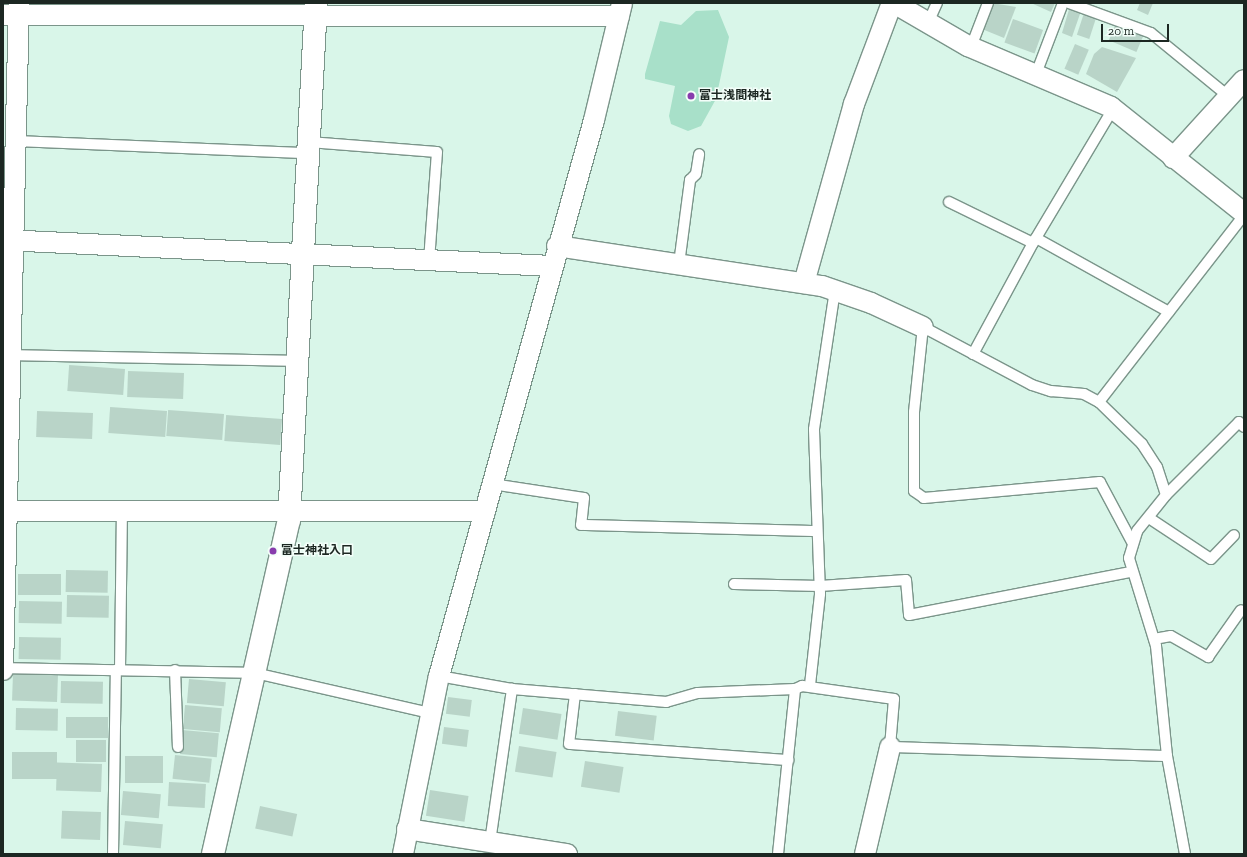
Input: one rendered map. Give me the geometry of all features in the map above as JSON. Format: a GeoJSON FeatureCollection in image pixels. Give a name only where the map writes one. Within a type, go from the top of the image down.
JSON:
{"type":"FeatureCollection","features":[{"type":"Feature","properties":{"kind":"street"},"geometry":{"type":"LineString","coordinates":[[804,282],[854,104],[893,3],[970,47],[1036,74],[1113,109],[1244,214]]}},
{"type":"Feature","properties":{"kind":"street"},"geometry":{"type":"LineString","coordinates":[[213,854],[255,673],[290,510],[316,9]]}},
{"type":"Feature","properties":{"kind":"street"},"geometry":{"type":"LineString","coordinates":[[3,669],[8,350],[8,240],[12,151],[14,11],[316,9],[620,10],[594,120],[557,246],[439,676],[430,713],[402,854]]}},
{"type":"Feature","properties":{"kind":"street"},"geometry":{"type":"LineString","coordinates":[[1173,158],[1244,80]]}},
{"type":"Feature","properties":{"kind":"street"},"geometry":{"type":"LineString","coordinates":[[8,240],[552,266]]}},
{"type":"Feature","properties":{"kind":"street"},"geometry":{"type":"LineString","coordinates":[[557,246],[804,282],[835,290],[923,327]]}},
{"type":"Feature","properties":{"kind":"street"},"geometry":{"type":"LineString","coordinates":[[5,511],[485,511]]}},
{"type":"Feature","properties":{"kind":"street"},"geometry":{"type":"LineString","coordinates":[[865,854],[890,747]]}},
{"type":"Feature","properties":{"kind":"street"},"geometry":{"type":"LineString","coordinates":[[407,829],[567,854]]}},
{"type":"Feature","properties":{"kind":"lane"},"geometry":{"type":"LineString","coordinates":[[928,23],[937,3]]}},
{"type":"Feature","properties":{"kind":"lane"},"geometry":{"type":"LineString","coordinates":[[970,47],[988,3]]}},
{"type":"Feature","properties":{"kind":"lane"},"geometry":{"type":"LineString","coordinates":[[1036,74],[1063,3]]}},
{"type":"Feature","properties":{"kind":"lane"},"geometry":{"type":"LineString","coordinates":[[1069,3],[1151,33],[1228,96]]}},
{"type":"Feature","properties":{"kind":"lane"},"geometry":{"type":"LineString","coordinates":[[973,354],[1034,240],[1113,109]]}},
{"type":"Feature","properties":{"kind":"lane"},"geometry":{"type":"LineString","coordinates":[[12,151],[309,148],[437,152],[429,260]]}},
{"type":"Feature","properties":{"kind":"lane"},"geometry":{"type":"LineString","coordinates":[[679,264],[690,180],[696,174],[700,154]]}},
{"type":"Feature","properties":{"kind":"lane"},"geometry":{"type":"LineString","coordinates":[[949,202],[1034,240],[1169,312]]}},
{"type":"Feature","properties":{"kind":"lane"},"geometry":{"type":"LineString","coordinates":[[1099,402],[1244,214]]}},
{"type":"Feature","properties":{"kind":"lane"},"geometry":{"type":"LineString","coordinates":[[810,685],[820,586],[814,430],[835,290]]}},
{"type":"Feature","properties":{"kind":"lane"},"geometry":{"type":"LineString","coordinates":[[1166,495],[1156,468],[1142,444],[1099,402],[1084,394],[1051,392],[1032,385],[923,327],[914,412],[914,491],[924,498],[1100,482],[1132,542],[1131,572],[1154,639],[1167,756],[1185,854]]}},
{"type":"Feature","properties":{"kind":"lane"},"geometry":{"type":"LineString","coordinates":[[8,350],[297,361]]}},
{"type":"Feature","properties":{"kind":"lane"},"geometry":{"type":"LineString","coordinates":[[1132,542],[1166,495],[1239,422],[1244,427]]}},
{"type":"Feature","properties":{"kind":"lane"},"geometry":{"type":"LineString","coordinates":[[492,484],[584,498],[581,525],[817,531]]}},
{"type":"Feature","properties":{"kind":"lane"},"geometry":{"type":"LineString","coordinates":[[113,854],[122,510]]}},
{"type":"Feature","properties":{"kind":"lane"},"geometry":{"type":"LineString","coordinates":[[1149,518],[1211,559],[1234,535]]}},
{"type":"Feature","properties":{"kind":"lane"},"geometry":{"type":"LineString","coordinates":[[734,584],[820,586],[906,580],[909,615],[1131,572]]}},
{"type":"Feature","properties":{"kind":"lane"},"geometry":{"type":"LineString","coordinates":[[1154,639],[1171,636],[1208,657],[1242,610]]}},
{"type":"Feature","properties":{"kind":"lane"},"geometry":{"type":"LineString","coordinates":[[3,669],[176,670],[255,673],[430,713]]}},
{"type":"Feature","properties":{"kind":"lane"},"geometry":{"type":"LineString","coordinates":[[176,670],[178,747]]}},
{"type":"Feature","properties":{"kind":"lane"},"geometry":{"type":"LineString","coordinates":[[439,676],[512,689],[666,702],[698,693],[795,689],[810,685],[894,699],[890,747],[1167,756]]}},
{"type":"Feature","properties":{"kind":"lane"},"geometry":{"type":"LineString","coordinates":[[490,842],[512,689]]}},
{"type":"Feature","properties":{"kind":"lane"},"geometry":{"type":"LineString","coordinates":[[778,854],[795,689]]}},
{"type":"Feature","properties":{"kind":"lane"},"geometry":{"type":"LineString","coordinates":[[575,694],[569,744],[788,760]]}},
{"type":"Feature","properties":{"kind":"green space"},"geometry":{"type":"Polygon","coordinates":[[[718,10],[729,37],[716,99],[701,126],[688,131],[671,124],[669,116],[675,86],[645,79],[645,74],[660,21],[681,25],[696,11],[718,10]]]}},
{"type":"Feature","properties":{"kind":"building"},"geometry":{"type":"Polygon","coordinates":[[[992,3],[1016,7],[1004,38],[982,29],[992,3]]]}},
{"type":"Feature","properties":{"kind":"building"},"geometry":{"type":"Polygon","coordinates":[[[1031,3],[1055,3],[1051,12],[1031,3]]]}},
{"type":"Feature","properties":{"kind":"building"},"geometry":{"type":"Polygon","coordinates":[[[1140,3],[1153,3],[1148,15],[1137,10],[1140,3]]]}},
{"type":"Feature","properties":{"kind":"building"},"geometry":{"type":"Polygon","coordinates":[[[1070,6],[1081,11],[1072,37],[1062,33],[1070,6]]]}},
{"type":"Feature","properties":{"kind":"building"},"geometry":{"type":"Polygon","coordinates":[[[1084,13],[1096,17],[1089,39],[1077,35],[1084,13]]]}},
{"type":"Feature","properties":{"kind":"building"},"geometry":{"type":"Polygon","coordinates":[[[1013,19],[1043,30],[1035,53],[1004,42],[1013,19]]]}},
{"type":"Feature","properties":{"kind":"building"},"geometry":{"type":"Polygon","coordinates":[[[1117,21],[1145,33],[1136,52],[1109,40],[1117,21]]]}},
{"type":"Feature","properties":{"kind":"building"},"geometry":{"type":"Polygon","coordinates":[[[1075,44],[1089,50],[1078,75],[1064,69],[1075,44]]]}},
{"type":"Feature","properties":{"kind":"building"},"geometry":{"type":"Polygon","coordinates":[[[1102,47],[1136,58],[1117,92],[1086,74],[1094,54],[1102,47]]]}},
{"type":"Feature","properties":{"kind":"building"},"geometry":{"type":"Polygon","coordinates":[[[69,365],[125,369],[123,395],[67,391],[69,365]]]}},
{"type":"Feature","properties":{"kind":"building"},"geometry":{"type":"Polygon","coordinates":[[[128,371],[184,373],[183,399],[127,397],[128,371]]]}},
{"type":"Feature","properties":{"kind":"building"},"geometry":{"type":"Polygon","coordinates":[[[110,407],[167,411],[165,437],[108,433],[110,407]]]}},
{"type":"Feature","properties":{"kind":"building"},"geometry":{"type":"Polygon","coordinates":[[[168,410],[224,414],[222,440],[166,436],[168,410]]]}},
{"type":"Feature","properties":{"kind":"building"},"geometry":{"type":"Polygon","coordinates":[[[37,411],[93,413],[92,439],[36,437],[37,411]]]}},
{"type":"Feature","properties":{"kind":"building"},"geometry":{"type":"Polygon","coordinates":[[[226,415],[282,419],[280,445],[224,441],[226,415]]]}},
{"type":"Feature","properties":{"kind":"building"},"geometry":{"type":"Polygon","coordinates":[[[66,570],[108,571],[108,593],[66,592],[66,570]]]}},
{"type":"Feature","properties":{"kind":"building"},"geometry":{"type":"Polygon","coordinates":[[[18,574],[61,574],[61,595],[18,595],[18,574]]]}},
{"type":"Feature","properties":{"kind":"building"},"geometry":{"type":"Polygon","coordinates":[[[67,595],[109,596],[109,618],[67,617],[67,595]]]}},
{"type":"Feature","properties":{"kind":"building"},"geometry":{"type":"Polygon","coordinates":[[[19,601],[62,602],[62,624],[19,623],[19,601]]]}},
{"type":"Feature","properties":{"kind":"building"},"geometry":{"type":"Polygon","coordinates":[[[19,637],[61,638],[61,660],[19,659],[19,637]]]}},
{"type":"Feature","properties":{"kind":"building"},"geometry":{"type":"Polygon","coordinates":[[[13,672],[58,674],[57,702],[12,700],[13,672]]]}},
{"type":"Feature","properties":{"kind":"building"},"geometry":{"type":"Polygon","coordinates":[[[189,679],[226,682],[224,706],[187,703],[189,679]]]}},
{"type":"Feature","properties":{"kind":"building"},"geometry":{"type":"Polygon","coordinates":[[[61,681],[103,682],[103,704],[61,703],[61,681]]]}},
{"type":"Feature","properties":{"kind":"building"},"geometry":{"type":"Polygon","coordinates":[[[448,697],[472,700],[470,717],[446,714],[448,697]]]}},
{"type":"Feature","properties":{"kind":"building"},"geometry":{"type":"Polygon","coordinates":[[[185,705],[222,708],[220,732],[183,729],[185,705]]]}},
{"type":"Feature","properties":{"kind":"building"},"geometry":{"type":"Polygon","coordinates":[[[16,708],[58,709],[58,731],[16,730],[16,708]]]}},
{"type":"Feature","properties":{"kind":"building"},"geometry":{"type":"Polygon","coordinates":[[[523,708],[562,714],[557,740],[519,734],[523,708]]]}},
{"type":"Feature","properties":{"kind":"building"},"geometry":{"type":"Polygon","coordinates":[[[618,711],[657,716],[654,741],[615,736],[618,711]]]}},
{"type":"Feature","properties":{"kind":"building"},"geometry":{"type":"Polygon","coordinates":[[[66,717],[108,717],[108,738],[66,738],[66,717]]]}},
{"type":"Feature","properties":{"kind":"building"},"geometry":{"type":"Polygon","coordinates":[[[444,727],[469,730],[467,747],[442,744],[444,727]]]}},
{"type":"Feature","properties":{"kind":"building"},"geometry":{"type":"Polygon","coordinates":[[[182,730],[219,733],[217,757],[180,754],[182,730]]]}},
{"type":"Feature","properties":{"kind":"building"},"geometry":{"type":"Polygon","coordinates":[[[76,740],[106,740],[106,762],[76,762],[76,740]]]}},
{"type":"Feature","properties":{"kind":"building"},"geometry":{"type":"Polygon","coordinates":[[[519,746],[557,752],[552,778],[515,772],[519,746]]]}},
{"type":"Feature","properties":{"kind":"building"},"geometry":{"type":"Polygon","coordinates":[[[12,752],[57,752],[57,779],[12,779],[12,752]]]}},
{"type":"Feature","properties":{"kind":"building"},"geometry":{"type":"Polygon","coordinates":[[[175,755],[212,759],[209,783],[172,779],[175,755]]]}},
{"type":"Feature","properties":{"kind":"building"},"geometry":{"type":"Polygon","coordinates":[[[125,756],[163,756],[163,783],[125,783],[125,756]]]}},
{"type":"Feature","properties":{"kind":"building"},"geometry":{"type":"Polygon","coordinates":[[[585,761],[624,767],[619,793],[581,787],[585,761]]]}},
{"type":"Feature","properties":{"kind":"building"},"geometry":{"type":"Polygon","coordinates":[[[57,762],[102,764],[101,792],[56,790],[57,762]]]}},
{"type":"Feature","properties":{"kind":"building"},"geometry":{"type":"Polygon","coordinates":[[[169,782],[206,784],[205,808],[168,806],[169,782]]]}},
{"type":"Feature","properties":{"kind":"building"},"geometry":{"type":"Polygon","coordinates":[[[430,790],[469,796],[464,822],[426,816],[430,790]]]}},
{"type":"Feature","properties":{"kind":"building"},"geometry":{"type":"Polygon","coordinates":[[[123,791],[161,794],[159,818],[121,815],[123,791]]]}},
{"type":"Feature","properties":{"kind":"building"},"geometry":{"type":"Polygon","coordinates":[[[260,806],[297,814],[292,836],[255,828],[260,806]]]}},
{"type":"Feature","properties":{"kind":"building"},"geometry":{"type":"Polygon","coordinates":[[[62,811],[101,812],[100,840],[61,839],[62,811]]]}},
{"type":"Feature","properties":{"kind":"building"},"geometry":{"type":"Polygon","coordinates":[[[125,821],[163,824],[161,848],[123,845],[125,821]]]}},
{"type":"Feature","properties":{"kind":"place","name":"富士浅間神社"},"geometry":{"type":"Point","coordinates":[691,96]}},
{"type":"Feature","properties":{"kind":"place","name":"富士神社入口"},"geometry":{"type":"Point","coordinates":[273,551]}}]}
